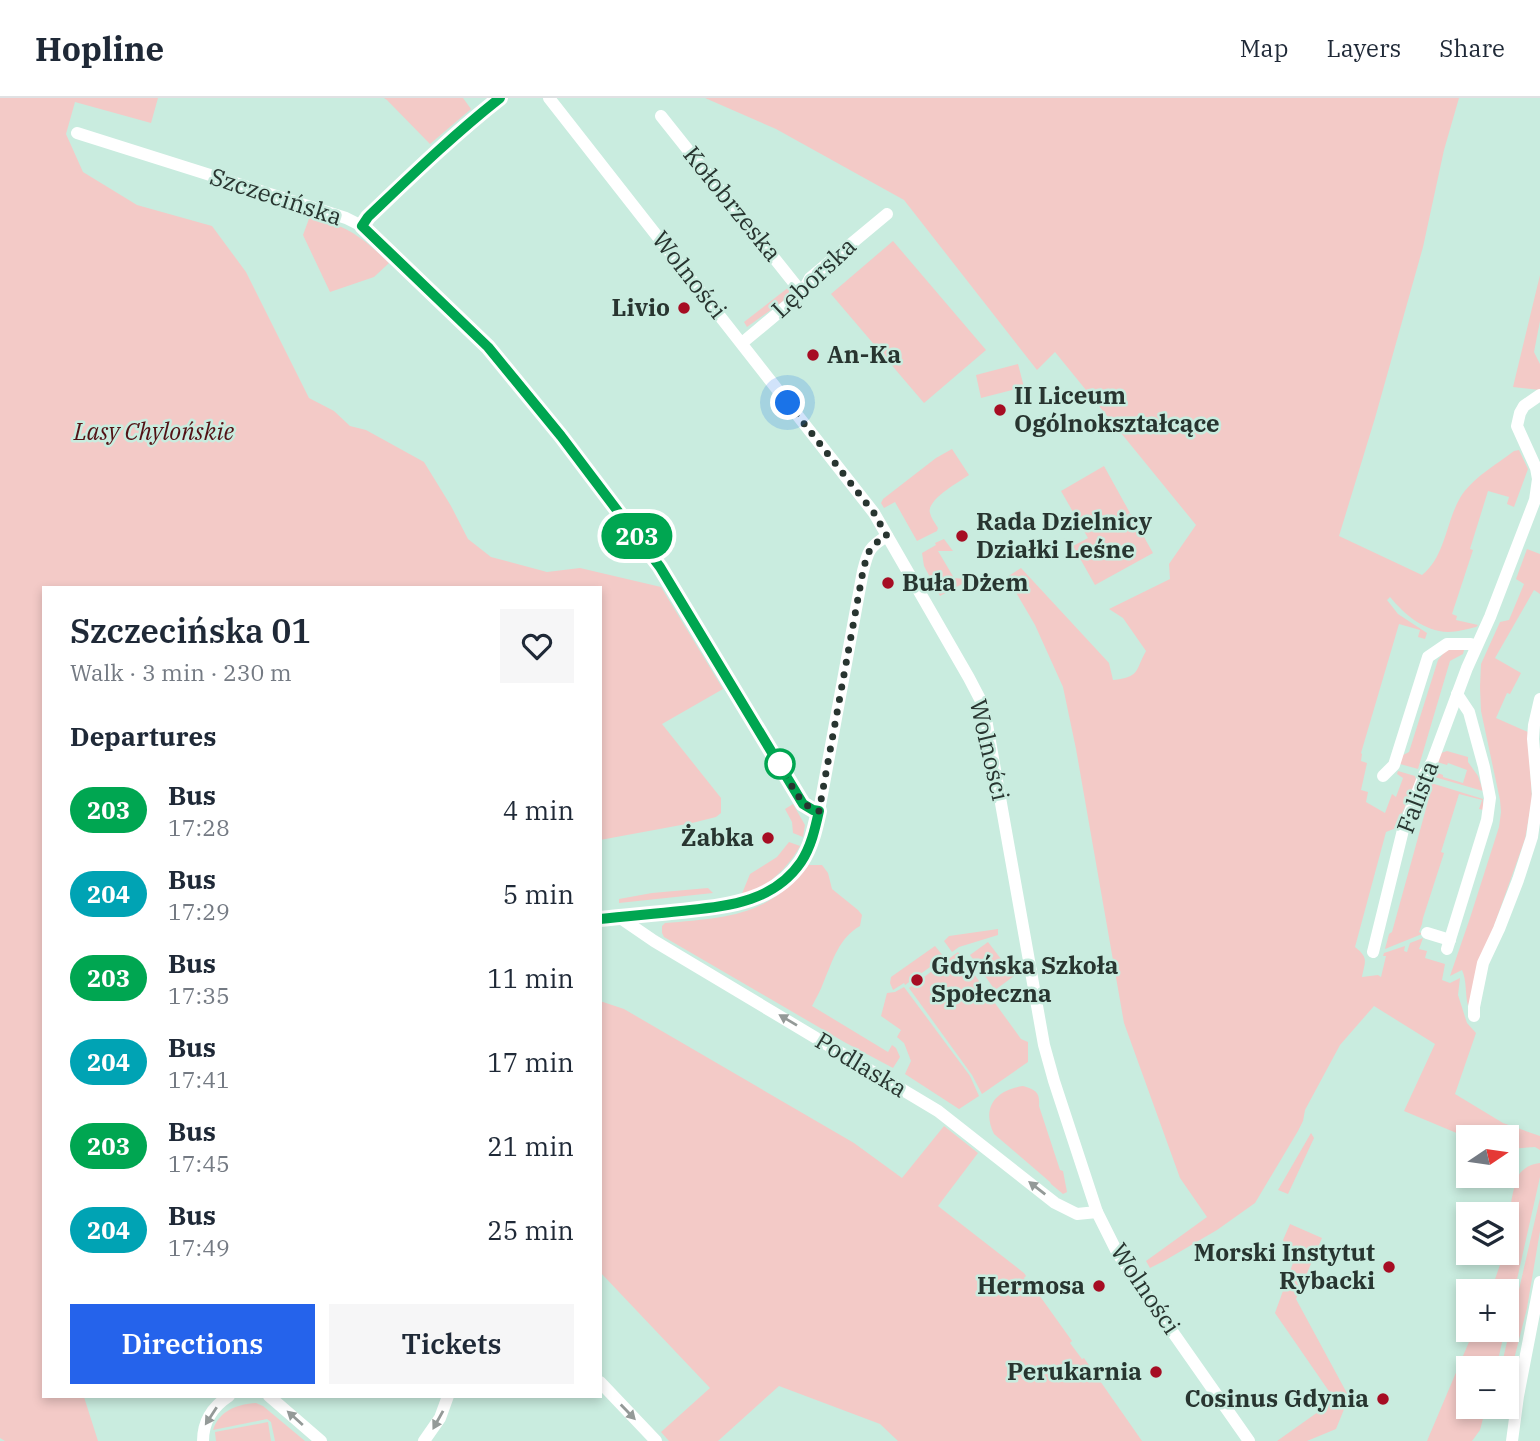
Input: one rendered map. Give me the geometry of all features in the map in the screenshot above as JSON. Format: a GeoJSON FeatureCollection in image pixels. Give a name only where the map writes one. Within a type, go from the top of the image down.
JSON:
{"type":"FeatureCollection","features":[{"type":"Feature","properties":{"kind":"street"},"geometry":{"type":"LineString","coordinates":[[362,226],[435,152],[500,98]]}},
{"type":"Feature","properties":{"kind":"street","name":"Wolności"},"geometry":{"type":"LineString","coordinates":[[549,98],[874,513],[981,701],[1044,1045],[1097,1212],[1118,1254],[1249,1441]]}},
{"type":"Feature","properties":{"kind":"street","name":"Kołobrzeska"},"geometry":{"type":"LineString","coordinates":[[662,116],[802,293]]}},
{"type":"Feature","properties":{"kind":"street","name":"Szczecińska"},"geometry":{"type":"LineString","coordinates":[[77,133],[346,218],[362,226],[481,340],[548,420],[660,567],[803,804],[819,811]]}},
{"type":"Feature","properties":{"kind":"street","name":"Lęborska"},"geometry":{"type":"LineString","coordinates":[[742,343],[802,293],[810,278],[887,214]]}},
{"type":"Feature","properties":{"kind":"street","name":"Falista"},"geometry":{"type":"LineString","coordinates":[[1373,952],[1403,830],[1535,500],[1538,479],[1536,468],[1517,426],[1522,409],[1540,395]]}},
{"type":"Feature","properties":{"kind":"street"},"geometry":{"type":"LineString","coordinates":[[602,919],[728,906],[755,899],[781,883],[802,862],[819,811],[868,550],[887,536]]}},
{"type":"Feature","properties":{"kind":"street","name":"Falista"},"geometry":{"type":"LineString","coordinates":[[1383,776],[1394,765],[1428,657],[1447,645],[1476,646]]}},
{"type":"Feature","properties":{"kind":"street"},"geometry":{"type":"LineString","coordinates":[[1427,933],[1448,945],[1487,820],[1490,798],[1469,712],[1457,694]]}},
{"type":"Feature","properties":{"kind":"street"},"geometry":{"type":"LineString","coordinates":[[1474,1016],[1483,963],[1509,904],[1532,837],[1538,794],[1533,739],[1535,713],[1540,699]]}},
{"type":"Feature","properties":{"kind":"street","name":"Podlaska"},"geometry":{"type":"LineString","coordinates":[[619,917],[654,941],[938,1111],[1055,1203],[1077,1214],[1097,1212]]}},
{"type":"Feature","properties":{"kind":"street"},"geometry":{"type":"LineString","coordinates":[[1512,1441],[1540,1282]]}},
{"type":"Feature","properties":{"kind":"street"},"geometry":{"type":"LineString","coordinates":[[602,1384],[656,1441]]}},
{"type":"Feature","properties":{"kind":"street"},"geometry":{"type":"LineString","coordinates":[[203,1441],[204,1424],[216,1406],[226,1398]]}},
{"type":"Feature","properties":{"kind":"street"},"geometry":{"type":"LineString","coordinates":[[271,1398],[321,1441]]}},
{"type":"Feature","properties":{"kind":"street"},"geometry":{"type":"LineString","coordinates":[[424,1441],[440,1418],[446,1398]]}},
{"type":"Feature","properties":{"kind":"green space","name":"Lasy Chylońskie"},"geometry":{"type":"Polygon","coordinates":[[[0,98],[158,98],[151,123],[75,102],[66,134],[83,172],[137,205],[212,226],[246,272],[309,398],[334,411],[350,426],[366,430],[424,462],[468,539],[491,557],[547,572],[580,568],[661,587],[723,689],[662,724],[721,798],[721,813],[716,817],[692,823],[602,840],[602,586],[42,586],[42,1398],[84,1398],[98,1441],[5,1441],[0,1438],[0,98]]]}},
{"type":"Feature","properties":{"kind":"green space"},"geometry":{"type":"Polygon","coordinates":[[[384,98],[463,98],[471,109],[430,144],[384,98]]]}},
{"type":"Feature","properties":{"kind":"green space"},"geometry":{"type":"Polygon","coordinates":[[[705,98],[1459,98],[1444,150],[1423,247],[1339,536],[1422,575],[1436,559],[1455,507],[1471,484],[1514,451],[1519,450],[1528,469],[1514,507],[1507,504],[1509,497],[1488,491],[1470,549],[1473,550],[1452,614],[1457,616],[1456,620],[1478,625],[1476,627],[1448,632],[1431,629],[1409,616],[1390,597],[1387,600],[1398,614],[1427,633],[1425,639],[1418,637],[1420,630],[1399,624],[1361,753],[1361,761],[1367,763],[1361,790],[1368,792],[1366,802],[1385,813],[1392,794],[1396,797],[1403,778],[1397,774],[1398,771],[1415,776],[1416,780],[1396,828],[1386,832],[1355,947],[1365,960],[1362,977],[1381,977],[1386,956],[1383,956],[1384,953],[1405,946],[1404,951],[1407,952],[1410,943],[1423,938],[1419,949],[1427,951],[1425,958],[1445,964],[1442,980],[1450,983],[1460,978],[1458,995],[1467,1023],[1476,1033],[1455,1094],[1509,1125],[1456,1125],[1456,1133],[1404,1111],[1435,1044],[1374,1006],[1340,1045],[1305,1110],[1298,1131],[1255,1203],[1217,1230],[1150,1268],[1146,1261],[1207,1217],[1180,1178],[1124,1023],[1063,687],[1035,625],[1007,577],[1021,568],[1109,663],[1113,680],[1128,677],[1136,672],[1146,651],[1123,618],[1109,609],[1170,579],[1169,564],[1196,525],[1055,352],[1037,370],[904,200],[776,129],[705,98]]]}},
{"type":"Feature","properties":{"kind":"green space"},"geometry":{"type":"Polygon","coordinates":[[[310,216],[353,233],[389,263],[374,277],[330,292],[303,235],[310,216]]]}},
{"type":"Feature","properties":{"kind":"green space"},"geometry":{"type":"Polygon","coordinates":[[[893,241],[986,350],[924,403],[831,294],[893,241]]]}},
{"type":"Feature","properties":{"kind":"green space"},"geometry":{"type":"Polygon","coordinates":[[[1540,275],[1540,321],[1534,352],[1540,364],[1540,390],[1513,387],[1540,275]]]}},
{"type":"Feature","properties":{"kind":"green space"},"geometry":{"type":"Polygon","coordinates":[[[789,287],[786,299],[747,327],[744,322],[789,287]]]}},
{"type":"Feature","properties":{"kind":"green space"},"geometry":{"type":"Polygon","coordinates":[[[1018,364],[1024,387],[981,398],[976,375],[1018,364]]]}},
{"type":"Feature","properties":{"kind":"green space"},"geometry":{"type":"Polygon","coordinates":[[[952,449],[969,475],[933,503],[930,513],[937,531],[917,541],[895,502],[884,508],[881,503],[936,458],[952,449]]]}},
{"type":"Feature","properties":{"kind":"green space"},"geometry":{"type":"Polygon","coordinates":[[[1104,466],[1130,513],[1110,525],[1131,514],[1153,553],[1095,585],[1073,546],[1088,538],[1061,491],[1104,466]]]}},
{"type":"Feature","properties":{"kind":"green space"},"geometry":{"type":"Polygon","coordinates":[[[944,539],[953,551],[938,551],[954,578],[965,579],[962,584],[940,596],[924,566],[922,553],[944,539]]]}},
{"type":"Feature","properties":{"kind":"green space"},"geometry":{"type":"Polygon","coordinates":[[[1527,549],[1540,554],[1540,594],[1534,590],[1495,658],[1521,673],[1510,694],[1507,693],[1496,718],[1528,732],[1532,800],[1525,839],[1468,1006],[1462,970],[1450,976],[1499,827],[1501,812],[1481,711],[1481,664],[1500,622],[1509,620],[1524,584],[1516,579],[1527,549]]]}},
{"type":"Feature","properties":{"kind":"green space"},"geometry":{"type":"Polygon","coordinates":[[[1446,650],[1464,650],[1463,654],[1450,661],[1418,769],[1400,764],[1403,755],[1409,752],[1438,660],[1446,650]]]}},
{"type":"Feature","properties":{"kind":"green space"},"geometry":{"type":"Polygon","coordinates":[[[1447,751],[1468,757],[1483,791],[1431,776],[1433,771],[1463,783],[1467,770],[1437,762],[1441,753],[1447,751]]]}},
{"type":"Feature","properties":{"kind":"green space"},"geometry":{"type":"Polygon","coordinates":[[[1428,782],[1483,799],[1483,810],[1479,809],[1482,800],[1459,794],[1419,932],[1422,934],[1385,949],[1430,794],[1428,782]]]}},
{"type":"Feature","properties":{"kind":"green space"},"geometry":{"type":"Polygon","coordinates":[[[793,804],[805,825],[803,837],[793,833],[792,822],[785,809],[793,804]]]}},
{"type":"Feature","properties":{"kind":"green space"},"geometry":{"type":"Polygon","coordinates":[[[789,842],[800,846],[782,870],[759,889],[741,896],[750,874],[777,857],[789,842]]]}},
{"type":"Feature","properties":{"kind":"green space"},"geometry":{"type":"Polygon","coordinates":[[[807,865],[822,865],[828,873],[832,889],[862,915],[860,926],[847,937],[838,950],[812,1006],[888,1052],[892,1045],[896,1048],[900,1057],[893,1068],[664,937],[662,933],[665,923],[726,916],[761,905],[793,882],[807,865]]]}},
{"type":"Feature","properties":{"kind":"green space"},"geometry":{"type":"Polygon","coordinates":[[[708,888],[713,893],[619,903],[619,899],[652,893],[708,888]]]}},
{"type":"Feature","properties":{"kind":"green space"},"geometry":{"type":"Polygon","coordinates":[[[998,929],[998,935],[959,947],[952,952],[944,941],[949,936],[998,929]]]}},
{"type":"Feature","properties":{"kind":"green space"},"geometry":{"type":"Polygon","coordinates":[[[988,942],[1014,976],[995,990],[970,955],[988,942]]]}},
{"type":"Feature","properties":{"kind":"green space"},"geometry":{"type":"Polygon","coordinates":[[[935,946],[944,957],[905,985],[904,983],[893,990],[891,977],[935,946]]]}},
{"type":"Feature","properties":{"kind":"green space"},"geometry":{"type":"Polygon","coordinates":[[[958,952],[1021,1039],[1028,1042],[1028,1062],[982,1094],[972,1075],[909,988],[958,952]]]}},
{"type":"Feature","properties":{"kind":"green space"},"geometry":{"type":"Polygon","coordinates":[[[904,987],[970,1076],[979,1096],[959,1109],[905,1074],[911,1061],[904,1043],[897,1037],[901,1030],[881,1016],[887,993],[904,987]]]}},
{"type":"Feature","properties":{"kind":"green space"},"geometry":{"type":"Polygon","coordinates":[[[602,1002],[624,1009],[854,1143],[902,1178],[944,1126],[978,1153],[938,1206],[1024,1273],[1024,1278],[1035,1293],[1037,1292],[1072,1341],[1070,1343],[1082,1359],[1084,1358],[1142,1441],[898,1441],[880,1424],[779,1386],[718,1441],[669,1441],[661,1432],[710,1388],[602,1274],[602,1002]]]}},
{"type":"Feature","properties":{"kind":"green space"},"geometry":{"type":"Polygon","coordinates":[[[1023,1086],[1034,1090],[1038,1095],[1039,1106],[1060,1170],[1063,1171],[1067,1192],[1063,1194],[994,1134],[990,1124],[993,1101],[1005,1091],[1023,1086]]]}},
{"type":"Feature","properties":{"kind":"green space"},"geometry":{"type":"Polygon","coordinates":[[[1519,1129],[1540,1136],[1540,1150],[1535,1147],[1519,1148],[1519,1129]]]}},
{"type":"Feature","properties":{"kind":"green space"},"geometry":{"type":"Polygon","coordinates":[[[1311,1133],[1314,1138],[1288,1194],[1278,1190],[1311,1133]]]}},
{"type":"Feature","properties":{"kind":"green space"},"geometry":{"type":"Polygon","coordinates":[[[1540,1163],[1540,1177],[1517,1279],[1495,1279],[1500,1265],[1519,1265],[1519,1202],[1512,1202],[1514,1188],[1519,1188],[1520,1173],[1531,1165],[1540,1163]]]}},
{"type":"Feature","properties":{"kind":"green space"},"geometry":{"type":"Polygon","coordinates":[[[1540,1198],[1540,1231],[1519,1340],[1519,1290],[1540,1198]]]}},
{"type":"Feature","properties":{"kind":"green space"},"geometry":{"type":"Polygon","coordinates":[[[1290,1224],[1322,1238],[1296,1299],[1349,1397],[1336,1429],[1307,1441],[1277,1441],[1335,1400],[1275,1313],[1293,1263],[1283,1240],[1290,1224]]]}},
{"type":"Feature","properties":{"kind":"green space"},"geometry":{"type":"Polygon","coordinates":[[[1469,1342],[1502,1342],[1499,1356],[1463,1356],[1469,1342]]]}},
{"type":"Feature","properties":{"kind":"green space"},"geometry":{"type":"Polygon","coordinates":[[[1507,1342],[1518,1342],[1515,1356],[1504,1356],[1507,1342]]]}},
{"type":"Feature","properties":{"kind":"green space"},"geometry":{"type":"Polygon","coordinates":[[[1456,1373],[1456,1419],[1483,1419],[1480,1430],[1472,1441],[1427,1441],[1456,1373]]]}},
{"type":"Feature","properties":{"kind":"green space"},"geometry":{"type":"Polygon","coordinates":[[[256,1403],[305,1441],[275,1441],[271,1422],[267,1419],[213,1430],[224,1413],[242,1405],[256,1403]]]}},
{"type":"Feature","properties":{"kind":"green space"},"geometry":{"type":"Polygon","coordinates":[[[268,1422],[271,1441],[216,1441],[215,1432],[268,1422]]]}},
{"type":"Feature","properties":{"kind":"bus line","name":"203"},"geometry":{"type":"LineString","coordinates":[[500,98],[435,152],[362,226],[481,340],[548,420],[660,567],[803,804],[819,811],[809,848],[802,862],[781,883],[755,899],[728,906],[602,919]]}},
{"type":"Feature","properties":{"kind":"place","name":"Livio"},"geometry":{"type":"Point","coordinates":[684,308]}},
{"type":"Feature","properties":{"kind":"place","name":"An-Ka"},"geometry":{"type":"Point","coordinates":[813,355]}},
{"type":"Feature","properties":{"kind":"place","name":"II Liceum Ogólnokształcące"},"geometry":{"type":"Point","coordinates":[1000,410]}},
{"type":"Feature","properties":{"kind":"place","name":"Rada Dzielnicy Działki Leśne"},"geometry":{"type":"Point","coordinates":[962,536]}},
{"type":"Feature","properties":{"kind":"place","name":"Buła Dżem"},"geometry":{"type":"Point","coordinates":[888,583]}},
{"type":"Feature","properties":{"kind":"place","name":"Żabka"},"geometry":{"type":"Point","coordinates":[768,838]}},
{"type":"Feature","properties":{"kind":"place","name":"Gdyńska Szkoła Społeczna"},"geometry":{"type":"Point","coordinates":[917,980]}},
{"type":"Feature","properties":{"kind":"place","name":"Morski Instytut Rybacki"},"geometry":{"type":"Point","coordinates":[1389,1267]}},
{"type":"Feature","properties":{"kind":"place","name":"Hermosa"},"geometry":{"type":"Point","coordinates":[1099,1286]}},
{"type":"Feature","properties":{"kind":"place","name":"Perukarnia"},"geometry":{"type":"Point","coordinates":[1156,1372]}},
{"type":"Feature","properties":{"kind":"place","name":"Cosinus Gdynia"},"geometry":{"type":"Point","coordinates":[1383,1399]}},
{"type":"Feature","properties":{"kind":"route"},"geometry":{"type":"LineString","coordinates":[[780,764],[803,804],[819,811],[868,550],[887,536],[874,513],[788,403]]}}]}
